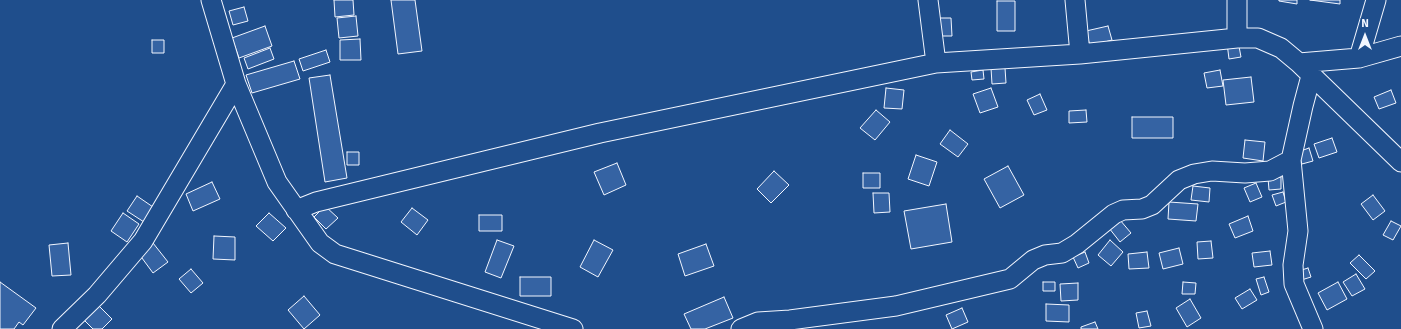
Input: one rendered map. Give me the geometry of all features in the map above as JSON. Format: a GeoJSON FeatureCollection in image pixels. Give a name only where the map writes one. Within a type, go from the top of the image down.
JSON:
{"type":"FeatureCollection","features":[{"type":"Feature","properties":{"kind":"street"},"geometry":{"type":"LineString","coordinates":[[211,0],[236,84],[276,182],[320,243],[335,254],[573,329]]}},
{"type":"Feature","properties":{"kind":"street"},"geometry":{"type":"LineString","coordinates":[[928,0],[936,63]]}},
{"type":"Feature","properties":{"kind":"street"},"geometry":{"type":"LineString","coordinates":[[1075,0],[1080,54]]}},
{"type":"Feature","properties":{"kind":"street"},"geometry":{"type":"LineString","coordinates":[[1237,0],[1237,38]]}},
{"type":"Feature","properties":{"kind":"street"},"geometry":{"type":"LineString","coordinates":[[1359,58],[1376,0]]}},
{"type":"Feature","properties":{"kind":"street"},"geometry":{"type":"LineString","coordinates":[[296,210],[316,202],[600,133],[936,63],[1080,54],[1237,38],[1258,38],[1282,48],[1401,162]]}},
{"type":"Feature","properties":{"kind":"street"},"geometry":{"type":"LineString","coordinates":[[1305,69],[1359,58],[1401,46]]}},
{"type":"Feature","properties":{"kind":"street"},"geometry":{"type":"LineString","coordinates":[[1305,69],[1303,106],[1291,160],[1298,231],[1293,265],[1294,284],[1313,329]]}},
{"type":"Feature","properties":{"kind":"street"},"geometry":{"type":"LineString","coordinates":[[66,328],[97,295],[143,241],[236,84]]}},
{"type":"Feature","properties":{"kind":"street"},"geometry":{"type":"LineString","coordinates":[[741,329],[758,322],[790,320],[896,306],[1010,279],[1033,260],[1045,255],[1062,253],[1077,244],[1114,214],[1123,210],[1142,209],[1152,205],[1179,180],[1194,174],[1212,171],[1245,173],[1270,172],[1291,160]]}},
{"type":"Feature","properties":{"kind":"building"},"geometry":{"type":"Polygon","coordinates":[[[334,0],[353,0],[354,15],[335,17],[334,0]]]}},
{"type":"Feature","properties":{"kind":"building"},"geometry":{"type":"Polygon","coordinates":[[[391,0],[415,0],[422,51],[398,54],[391,0]]]}},
{"type":"Feature","properties":{"kind":"building"},"geometry":{"type":"Polygon","coordinates":[[[1297,0],[1297,4],[1279,1],[1297,0]]]}},
{"type":"Feature","properties":{"kind":"building"},"geometry":{"type":"Polygon","coordinates":[[[1310,0],[1340,0],[1340,4],[1310,0]]]}},
{"type":"Feature","properties":{"kind":"building"},"geometry":{"type":"Polygon","coordinates":[[[997,1],[1015,1],[1015,31],[997,31],[997,1]]]}},
{"type":"Feature","properties":{"kind":"building"},"geometry":{"type":"Polygon","coordinates":[[[244,7],[248,21],[233,25],[229,11],[244,7]]]}},
{"type":"Feature","properties":{"kind":"building"},"geometry":{"type":"Polygon","coordinates":[[[356,16],[358,36],[339,38],[337,18],[356,16]]]}},
{"type":"Feature","properties":{"kind":"building"},"geometry":{"type":"Polygon","coordinates":[[[938,18],[951,18],[952,36],[939,36],[938,18]]]}},
{"type":"Feature","properties":{"kind":"building"},"geometry":{"type":"Polygon","coordinates":[[[265,26],[272,46],[239,58],[232,38],[265,26]]]}},
{"type":"Feature","properties":{"kind":"building"},"geometry":{"type":"Polygon","coordinates":[[[1108,26],[1112,40],[1090,46],[1086,31],[1108,26]]]}},
{"type":"Feature","properties":{"kind":"building"},"geometry":{"type":"Polygon","coordinates":[[[360,39],[361,60],[340,60],[340,40],[360,39]]]}},
{"type":"Feature","properties":{"kind":"building"},"geometry":{"type":"Polygon","coordinates":[[[152,40],[164,40],[164,53],[152,53],[152,40]]]}},
{"type":"Feature","properties":{"kind":"building"},"geometry":{"type":"Polygon","coordinates":[[[1238,41],[1241,57],[1229,59],[1227,43],[1238,41]]]}},
{"type":"Feature","properties":{"kind":"building"},"geometry":{"type":"Polygon","coordinates":[[[270,48],[274,59],[248,69],[244,58],[270,48]]]}},
{"type":"Feature","properties":{"kind":"building"},"geometry":{"type":"Polygon","coordinates":[[[326,50],[330,62],[303,71],[299,59],[326,50]]]}},
{"type":"Feature","properties":{"kind":"building"},"geometry":{"type":"Polygon","coordinates":[[[294,61],[300,79],[252,93],[246,75],[294,61]]]}},
{"type":"Feature","properties":{"kind":"building"},"geometry":{"type":"Polygon","coordinates":[[[991,68],[1005,68],[1006,83],[992,84],[991,68]]]}},
{"type":"Feature","properties":{"kind":"building"},"geometry":{"type":"Polygon","coordinates":[[[983,70],[984,79],[972,80],[971,72],[983,70]]]}},
{"type":"Feature","properties":{"kind":"building"},"geometry":{"type":"Polygon","coordinates":[[[1220,70],[1223,86],[1207,88],[1204,73],[1220,70]]]}},
{"type":"Feature","properties":{"kind":"building"},"geometry":{"type":"Polygon","coordinates":[[[330,75],[347,178],[325,182],[309,78],[330,75]]]}},
{"type":"Feature","properties":{"kind":"building"},"geometry":{"type":"Polygon","coordinates":[[[1251,77],[1254,102],[1226,105],[1223,80],[1251,77]]]}},
{"type":"Feature","properties":{"kind":"building"},"geometry":{"type":"Polygon","coordinates":[[[886,88],[904,90],[902,109],[884,108],[886,88]]]}},
{"type":"Feature","properties":{"kind":"building"},"geometry":{"type":"Polygon","coordinates":[[[991,88],[998,107],[980,113],[973,94],[991,88]]]}},
{"type":"Feature","properties":{"kind":"building"},"geometry":{"type":"Polygon","coordinates":[[[1391,90],[1396,103],[1379,109],[1374,97],[1391,90]]]}},
{"type":"Feature","properties":{"kind":"building"},"geometry":{"type":"Polygon","coordinates":[[[1040,94],[1047,110],[1034,115],[1027,100],[1040,94]]]}},
{"type":"Feature","properties":{"kind":"building"},"geometry":{"type":"Polygon","coordinates":[[[876,110],[890,122],[875,140],[860,128],[876,110]]]}},
{"type":"Feature","properties":{"kind":"building"},"geometry":{"type":"Polygon","coordinates":[[[1086,110],[1087,122],[1069,123],[1069,111],[1086,110]]]}},
{"type":"Feature","properties":{"kind":"building"},"geometry":{"type":"Polygon","coordinates":[[[1132,117],[1173,117],[1173,138],[1132,138],[1132,117]]]}},
{"type":"Feature","properties":{"kind":"building"},"geometry":{"type":"Polygon","coordinates":[[[950,130],[968,144],[958,157],[940,144],[950,130]]]}},
{"type":"Feature","properties":{"kind":"building"},"geometry":{"type":"Polygon","coordinates":[[[1332,138],[1337,152],[1319,158],[1314,144],[1332,138]]]}},
{"type":"Feature","properties":{"kind":"building"},"geometry":{"type":"Polygon","coordinates":[[[1245,140],[1265,142],[1263,161],[1243,158],[1245,140]]]}},
{"type":"Feature","properties":{"kind":"building"},"geometry":{"type":"Polygon","coordinates":[[[1309,148],[1313,161],[1302,164],[1298,152],[1309,148]]]}},
{"type":"Feature","properties":{"kind":"building"},"geometry":{"type":"Polygon","coordinates":[[[347,152],[359,152],[359,165],[347,165],[347,152]]]}},
{"type":"Feature","properties":{"kind":"building"},"geometry":{"type":"Polygon","coordinates":[[[916,155],[937,162],[929,186],[908,179],[916,155]]]}},
{"type":"Feature","properties":{"kind":"building"},"geometry":{"type":"Polygon","coordinates":[[[617,163],[626,185],[604,195],[594,172],[617,163]]]}},
{"type":"Feature","properties":{"kind":"building"},"geometry":{"type":"Polygon","coordinates":[[[1008,166],[1024,195],[1000,208],[984,179],[1008,166]]]}},
{"type":"Feature","properties":{"kind":"building"},"geometry":{"type":"Polygon","coordinates":[[[774,171],[789,185],[771,203],[757,189],[774,171]]]}},
{"type":"Feature","properties":{"kind":"building"},"geometry":{"type":"Polygon","coordinates":[[[863,173],[880,173],[880,188],[863,188],[863,173]]]}},
{"type":"Feature","properties":{"kind":"building"},"geometry":{"type":"Polygon","coordinates":[[[1281,177],[1281,189],[1269,190],[1268,178],[1281,177]]]}},
{"type":"Feature","properties":{"kind":"building"},"geometry":{"type":"Polygon","coordinates":[[[212,182],[220,199],[193,211],[186,194],[212,182]]]}},
{"type":"Feature","properties":{"kind":"building"},"geometry":{"type":"Polygon","coordinates":[[[1256,183],[1262,197],[1250,202],[1244,188],[1256,183]]]}},
{"type":"Feature","properties":{"kind":"building"},"geometry":{"type":"Polygon","coordinates":[[[1193,186],[1210,188],[1209,202],[1191,200],[1193,186]]]}},
{"type":"Feature","properties":{"kind":"building"},"geometry":{"type":"Polygon","coordinates":[[[1283,192],[1286,202],[1276,206],[1272,195],[1283,192]]]}},
{"type":"Feature","properties":{"kind":"building"},"geometry":{"type":"Polygon","coordinates":[[[873,193],[889,193],[890,212],[874,213],[873,193]]]}},
{"type":"Feature","properties":{"kind":"building"},"geometry":{"type":"Polygon","coordinates":[[[1373,195],[1385,211],[1373,220],[1361,204],[1373,195]]]}},
{"type":"Feature","properties":{"kind":"building"},"geometry":{"type":"Polygon","coordinates":[[[137,196],[153,207],[144,222],[127,211],[137,196]]]}},
{"type":"Feature","properties":{"kind":"building"},"geometry":{"type":"Polygon","coordinates":[[[1169,202],[1198,204],[1196,221],[1168,219],[1169,202]]]}},
{"type":"Feature","properties":{"kind":"building"},"geometry":{"type":"Polygon","coordinates":[[[946,204],[952,242],[911,249],[904,211],[946,204]]]}},
{"type":"Feature","properties":{"kind":"building"},"geometry":{"type":"Polygon","coordinates":[[[325,206],[338,218],[326,229],[314,217],[325,206]]]}},
{"type":"Feature","properties":{"kind":"building"},"geometry":{"type":"Polygon","coordinates":[[[412,208],[428,220],[417,235],[401,222],[412,208]]]}},
{"type":"Feature","properties":{"kind":"building"},"geometry":{"type":"Polygon","coordinates":[[[123,213],[139,224],[127,242],[111,231],[123,213]]]}},
{"type":"Feature","properties":{"kind":"building"},"geometry":{"type":"Polygon","coordinates":[[[269,213],[286,228],[273,241],[256,226],[269,213]]]}},
{"type":"Feature","properties":{"kind":"building"},"geometry":{"type":"Polygon","coordinates":[[[479,215],[502,215],[502,231],[479,231],[479,215]]]}},
{"type":"Feature","properties":{"kind":"building"},"geometry":{"type":"Polygon","coordinates":[[[1248,216],[1253,231],[1235,238],[1229,224],[1248,216]]]}},
{"type":"Feature","properties":{"kind":"building"},"geometry":{"type":"Polygon","coordinates":[[[1120,220],[1131,233],[1120,242],[1109,228],[1120,220]]]}},
{"type":"Feature","properties":{"kind":"building"},"geometry":{"type":"Polygon","coordinates":[[[1391,221],[1401,226],[1393,240],[1383,235],[1391,221]]]}},
{"type":"Feature","properties":{"kind":"building"},"geometry":{"type":"Polygon","coordinates":[[[214,236],[235,237],[235,260],[213,259],[214,236]]]}},
{"type":"Feature","properties":{"kind":"building"},"geometry":{"type":"Polygon","coordinates":[[[497,240],[514,246],[501,278],[485,272],[497,240]]]}},
{"type":"Feature","properties":{"kind":"building"},"geometry":{"type":"Polygon","coordinates":[[[594,240],[613,250],[598,277],[580,267],[594,240]]]}},
{"type":"Feature","properties":{"kind":"building"},"geometry":{"type":"Polygon","coordinates":[[[1110,240],[1123,252],[1111,266],[1098,255],[1110,240]]]}},
{"type":"Feature","properties":{"kind":"building"},"geometry":{"type":"Polygon","coordinates":[[[1211,241],[1213,258],[1198,259],[1197,242],[1211,241]]]}},
{"type":"Feature","properties":{"kind":"building"},"geometry":{"type":"Polygon","coordinates":[[[68,243],[71,275],[52,276],[49,245],[68,243]]]}},
{"type":"Feature","properties":{"kind":"building"},"geometry":{"type":"Polygon","coordinates":[[[153,243],[168,262],[153,273],[139,254],[153,243]]]}},
{"type":"Feature","properties":{"kind":"building"},"geometry":{"type":"Polygon","coordinates":[[[706,244],[714,266],[685,276],[678,254],[706,244]]]}},
{"type":"Feature","properties":{"kind":"building"},"geometry":{"type":"Polygon","coordinates":[[[1179,248],[1183,264],[1163,269],[1159,253],[1179,248]]]}},
{"type":"Feature","properties":{"kind":"building"},"geometry":{"type":"Polygon","coordinates":[[[1270,251],[1272,265],[1254,267],[1252,253],[1270,251]]]}},
{"type":"Feature","properties":{"kind":"building"},"geometry":{"type":"Polygon","coordinates":[[[1085,252],[1089,263],[1078,268],[1073,257],[1085,252]]]}},
{"type":"Feature","properties":{"kind":"building"},"geometry":{"type":"Polygon","coordinates":[[[1147,252],[1149,268],[1129,269],[1128,254],[1147,252]]]}},
{"type":"Feature","properties":{"kind":"building"},"geometry":{"type":"Polygon","coordinates":[[[1359,255],[1375,271],[1366,279],[1350,263],[1359,255]]]}},
{"type":"Feature","properties":{"kind":"building"},"geometry":{"type":"Polygon","coordinates":[[[1308,268],[1311,277],[1298,281],[1295,272],[1308,268]]]}},
{"type":"Feature","properties":{"kind":"building"},"geometry":{"type":"Polygon","coordinates":[[[191,269],[203,283],[191,293],[179,279],[191,269]]]}},
{"type":"Feature","properties":{"kind":"building"},"geometry":{"type":"Polygon","coordinates":[[[1356,274],[1365,289],[1352,296],[1343,282],[1356,274]]]}},
{"type":"Feature","properties":{"kind":"building"},"geometry":{"type":"Polygon","coordinates":[[[520,277],[551,277],[551,296],[520,296],[520,277]]]}},
{"type":"Feature","properties":{"kind":"building"},"geometry":{"type":"Polygon","coordinates":[[[1264,277],[1269,292],[1261,295],[1256,279],[1264,277]]]}},
{"type":"Feature","properties":{"kind":"building"},"geometry":{"type":"Polygon","coordinates":[[[0,282],[36,308],[23,325],[19,322],[14,329],[0,329],[0,282]]]}},
{"type":"Feature","properties":{"kind":"building"},"geometry":{"type":"Polygon","coordinates":[[[1043,282],[1055,282],[1055,291],[1043,291],[1043,282]]]}},
{"type":"Feature","properties":{"kind":"building"},"geometry":{"type":"Polygon","coordinates":[[[1183,282],[1196,283],[1195,294],[1182,294],[1183,282]]]}},
{"type":"Feature","properties":{"kind":"building"},"geometry":{"type":"Polygon","coordinates":[[[1338,282],[1347,299],[1327,310],[1318,293],[1338,282]]]}},
{"type":"Feature","properties":{"kind":"building"},"geometry":{"type":"Polygon","coordinates":[[[1078,283],[1078,300],[1061,301],[1060,284],[1078,283]]]}},
{"type":"Feature","properties":{"kind":"building"},"geometry":{"type":"Polygon","coordinates":[[[1250,289],[1257,300],[1242,309],[1235,298],[1250,289]]]}},
{"type":"Feature","properties":{"kind":"building"},"geometry":{"type":"Polygon","coordinates":[[[304,296],[320,315],[304,329],[288,310],[304,296]]]}},
{"type":"Feature","properties":{"kind":"building"},"geometry":{"type":"Polygon","coordinates":[[[724,297],[733,318],[705,329],[691,329],[684,314],[724,297]]]}},
{"type":"Feature","properties":{"kind":"building"},"geometry":{"type":"Polygon","coordinates":[[[1190,299],[1201,318],[1187,327],[1176,308],[1190,299]]]}},
{"type":"Feature","properties":{"kind":"building"},"geometry":{"type":"Polygon","coordinates":[[[1046,304],[1069,305],[1069,322],[1046,321],[1046,304]]]}},
{"type":"Feature","properties":{"kind":"building"},"geometry":{"type":"Polygon","coordinates":[[[98,305],[112,319],[102,329],[93,329],[84,320],[98,305]]]}},
{"type":"Feature","properties":{"kind":"building"},"geometry":{"type":"Polygon","coordinates":[[[962,308],[968,322],[952,329],[946,315],[962,308]]]}},
{"type":"Feature","properties":{"kind":"building"},"geometry":{"type":"Polygon","coordinates":[[[1147,311],[1151,326],[1139,328],[1136,313],[1147,311]]]}},
{"type":"Feature","properties":{"kind":"building"},"geometry":{"type":"Polygon","coordinates":[[[1095,322],[1098,329],[1081,329],[1081,327],[1095,322]]]}}]}
